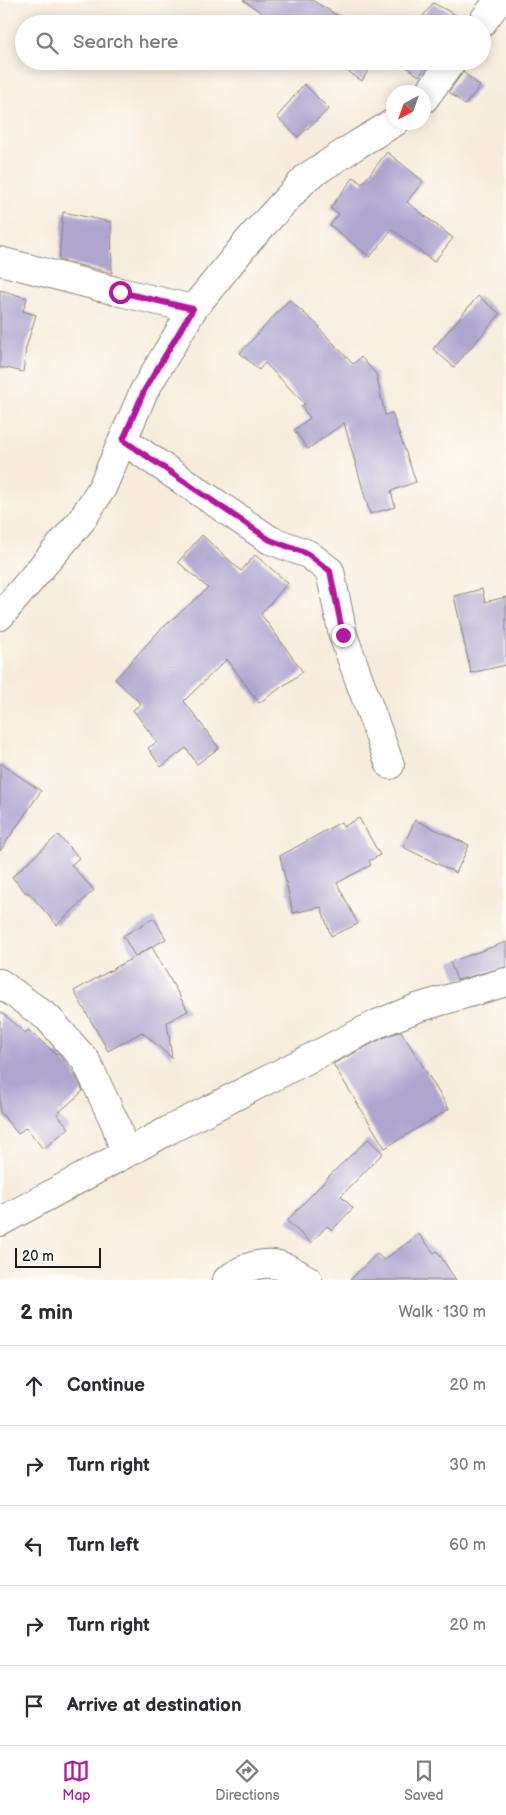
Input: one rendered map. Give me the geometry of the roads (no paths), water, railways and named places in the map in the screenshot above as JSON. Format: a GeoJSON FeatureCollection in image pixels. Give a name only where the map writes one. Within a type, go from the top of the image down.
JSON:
{"type":"FeatureCollection","features":[{"type":"Feature","properties":{"kind":"street"},"geometry":{"type":"LineString","coordinates":[[488,15],[500,0]]}},
{"type":"Feature","properties":{"kind":"street"},"geometry":{"type":"LineString","coordinates":[[431,89],[445,70]]}},
{"type":"Feature","properties":{"kind":"street"},"geometry":{"type":"LineString","coordinates":[[0,616],[80,521],[102,488],[144,391],[193,309],[250,240],[307,177],[386,127]]}},
{"type":"Feature","properties":{"kind":"street"},"geometry":{"type":"LineString","coordinates":[[0,261],[193,309]]}},
{"type":"Feature","properties":{"kind":"street"},"geometry":{"type":"LineString","coordinates":[[123,440],[270,540],[308,554],[330,571],[343,635],[390,765]]}},
{"type":"Feature","properties":{"kind":"street"},"geometry":{"type":"LineString","coordinates":[[0,1222],[125,1154],[377,1024],[416,1008],[506,982]]}},
{"type":"Feature","properties":{"kind":"street"},"geometry":{"type":"LineString","coordinates":[[0,983],[48,1018],[86,1061],[116,1125],[125,1154]]}},
{"type":"Feature","properties":{"kind":"street"},"geometry":{"type":"LineString","coordinates":[[227,1280],[236,1273],[255,1265],[269,1263],[288,1268],[308,1280]]}}]}
